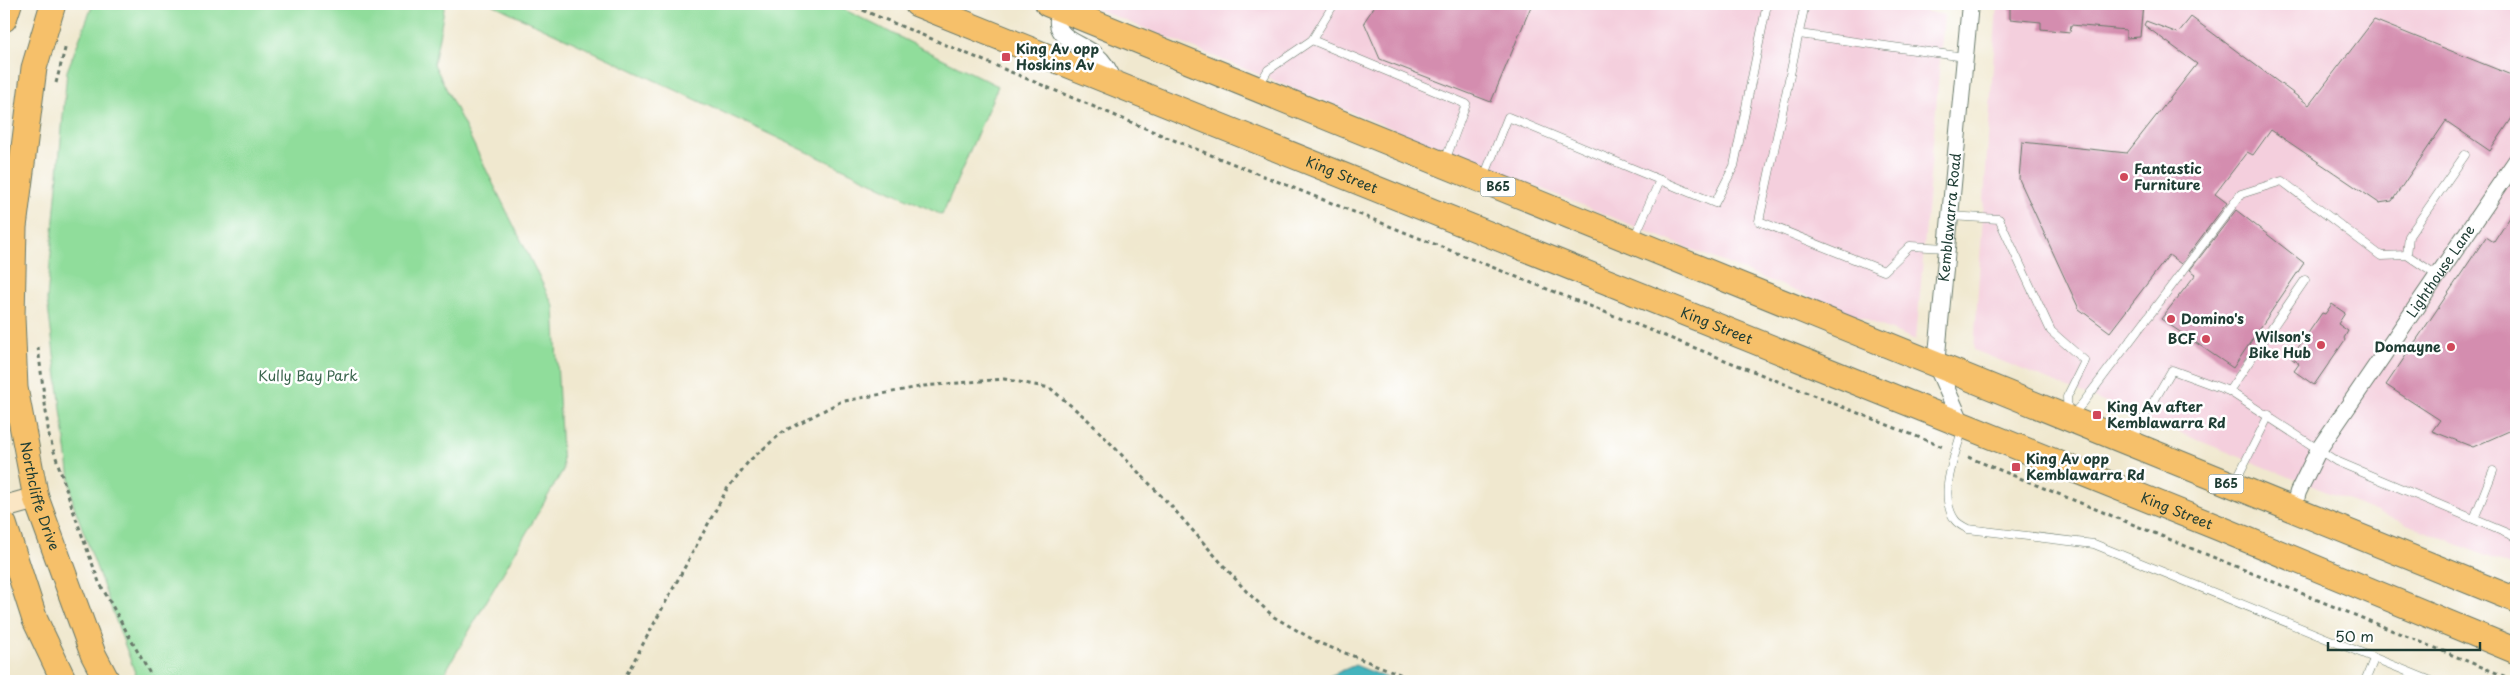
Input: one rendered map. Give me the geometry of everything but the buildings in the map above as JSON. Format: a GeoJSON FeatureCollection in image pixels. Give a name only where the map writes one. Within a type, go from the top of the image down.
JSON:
{"type":"FeatureCollection","features":[{"type":"Feature","properties":{"kind":"main road"},"geometry":{"type":"LineString","coordinates":[[4,19],[9,4]]}},
{"type":"Feature","properties":{"kind":"main road","name":"Northcliffe Drive"},"geometry":{"type":"LineString","coordinates":[[53,4],[34,68],[14,227],[12,317],[15,388],[36,498],[93,654],[107,681]]}},
{"type":"Feature","properties":{"kind":"main road","name":"King Street"},"geometry":{"type":"LineString","coordinates":[[916,4],[2516,651]]}},
{"type":"Feature","properties":{"kind":"main road","name":"B65"},"geometry":{"type":"LineString","coordinates":[[1057,5],[1482,181],[2516,600]]}},
{"type":"Feature","properties":{"kind":"main road"},"geometry":{"type":"LineString","coordinates":[[4,524],[35,620],[64,681]]}},
{"type":"Feature","properties":{"kind":"street","name":"Kemblawarra Road"},"geometry":{"type":"LineString","coordinates":[[1963,426],[1936,365],[1970,4]]}},
{"type":"Feature","properties":{"kind":"street"},"geometry":{"type":"LineString","coordinates":[[1057,5],[1060,30],[1068,41],[1094,53],[1105,63],[1116,84]]}},
{"type":"Feature","properties":{"kind":"street","name":"Lighthouse Lane"},"geometry":{"type":"LineString","coordinates":[[2293,510],[2298,492],[2319,449],[2516,161]]}},
{"type":"Feature","properties":{"kind":"street"},"geometry":{"type":"LineString","coordinates":[[4,506],[36,498]]}},
{"type":"Feature","properties":{"kind":"lane"},"geometry":{"type":"LineString","coordinates":[[1257,89],[1268,70],[1312,40],[1334,4]]}},
{"type":"Feature","properties":{"kind":"lane"},"geometry":{"type":"LineString","coordinates":[[1482,181],[1508,117],[1715,203],[1734,166],[1767,4]]}},
{"type":"Feature","properties":{"kind":"lane"},"geometry":{"type":"LineString","coordinates":[[1805,4],[1759,221],[1884,271],[1910,246],[1947,248]]}},
{"type":"Feature","properties":{"kind":"lane"},"geometry":{"type":"LineString","coordinates":[[1800,34],[1965,57]]}},
{"type":"Feature","properties":{"kind":"lane"},"geometry":{"type":"LineString","coordinates":[[1312,40],[1466,104],[1443,165]]}},
{"type":"Feature","properties":{"kind":"lane"},"geometry":{"type":"LineString","coordinates":[[2406,255],[2409,236],[2465,155]]}},
{"type":"Feature","properties":{"kind":"lane"},"geometry":{"type":"LineString","coordinates":[[1632,242],[1660,180]]}},
{"type":"Feature","properties":{"kind":"lane"},"geometry":{"type":"LineString","coordinates":[[2068,419],[2083,403],[2241,194],[2282,181],[2381,256],[2406,255],[2438,276]]}},
{"type":"Feature","properties":{"kind":"lane"},"geometry":{"type":"LineString","coordinates":[[1950,216],[1999,218],[2051,332],[2085,360],[2067,398],[2068,419]]}},
{"type":"Feature","properties":{"kind":"lane"},"geometry":{"type":"LineString","coordinates":[[2229,391],[2305,280]]}},
{"type":"Feature","properties":{"kind":"lane"},"geometry":{"type":"LineString","coordinates":[[2129,444],[2172,370],[2229,391],[2269,415],[2336,461],[2516,538]]}},
{"type":"Feature","properties":{"kind":"lane"},"geometry":{"type":"LineString","coordinates":[[2232,486],[2269,415]]}},
{"type":"Feature","properties":{"kind":"lane"},"geometry":{"type":"LineString","coordinates":[[1963,426],[1947,490],[1948,503],[1955,521],[1968,529],[2094,544],[2431,681]]}},
{"type":"Feature","properties":{"kind":"lane"},"geometry":{"type":"LineString","coordinates":[[2474,519],[2493,471]]}},
{"type":"Feature","properties":{"kind":"lane"},"geometry":{"type":"LineString","coordinates":[[2365,681],[2374,659]]}},
{"type":"Feature","properties":{"kind":"path"},"geometry":{"type":"LineString","coordinates":[[848,4],[1176,141],[2176,540],[2334,608],[2516,681]]}},
{"type":"Feature","properties":{"kind":"path"},"geometry":{"type":"LineString","coordinates":[[54,90],[67,42]]}},
{"type":"Feature","properties":{"kind":"path"},"geometry":{"type":"LineString","coordinates":[[36,338],[49,436],[75,516],[99,582],[154,681]]}},
{"type":"Feature","properties":{"kind":"path"},"geometry":{"type":"LineString","coordinates":[[623,681],[727,488],[749,461],[784,431],[840,402],[924,386],[1004,379],[1050,388],[1069,403],[1172,507],[1247,592],[1274,617],[1319,643],[1418,681]]}},
{"type":"Feature","properties":{"kind":"shaded area"},"geometry":{"type":"Polygon","coordinates":[[[1084,4],[1891,4],[1944,15],[1916,340],[1084,4]]]}},
{"type":"Feature","properties":{"kind":"shaded area"},"geometry":{"type":"Polygon","coordinates":[[[1997,4],[2516,4],[2516,568],[1974,350],[1997,4]]]}},
{"type":"Feature","properties":{"kind":"green space","name":"Kully Bay Park"},"geometry":{"type":"Polygon","coordinates":[[[93,4],[445,4],[434,64],[554,307],[563,470],[440,681],[138,681],[73,503],[47,299],[67,71],[93,4]]]}},
{"type":"Feature","properties":{"kind":"green space"},"geometry":{"type":"Polygon","coordinates":[[[492,4],[833,4],[998,86],[942,215],[492,4]]]}},
{"type":"Feature","properties":{"kind":"water"},"geometry":{"type":"Polygon","coordinates":[[[1355,665],[1395,681],[1318,681],[1355,665]]]}},
{"type":"Feature","properties":{"kind":"place","name":"King Av opp Hoskins Av"},"geometry":{"type":"Point","coordinates":[1006,57]}},
{"type":"Feature","properties":{"kind":"place","name":"Fantastic Furniture"},"geometry":{"type":"Point","coordinates":[2124,177]}},
{"type":"Feature","properties":{"kind":"place","name":"Domino's"},"geometry":{"type":"Point","coordinates":[2171,319]}},
{"type":"Feature","properties":{"kind":"place","name":"BCF"},"geometry":{"type":"Point","coordinates":[2206,339]}},
{"type":"Feature","properties":{"kind":"place","name":"Wilson's Bike Hub"},"geometry":{"type":"Point","coordinates":[2321,345]}},
{"type":"Feature","properties":{"kind":"place","name":"Domayne"},"geometry":{"type":"Point","coordinates":[2451,347]}},
{"type":"Feature","properties":{"kind":"place","name":"King Av after Kemblawarra Rd"},"geometry":{"type":"Point","coordinates":[2097,415]}},
{"type":"Feature","properties":{"kind":"place","name":"King Av opp Kemblawarra Rd"},"geometry":{"type":"Point","coordinates":[2016,467]}}]}
